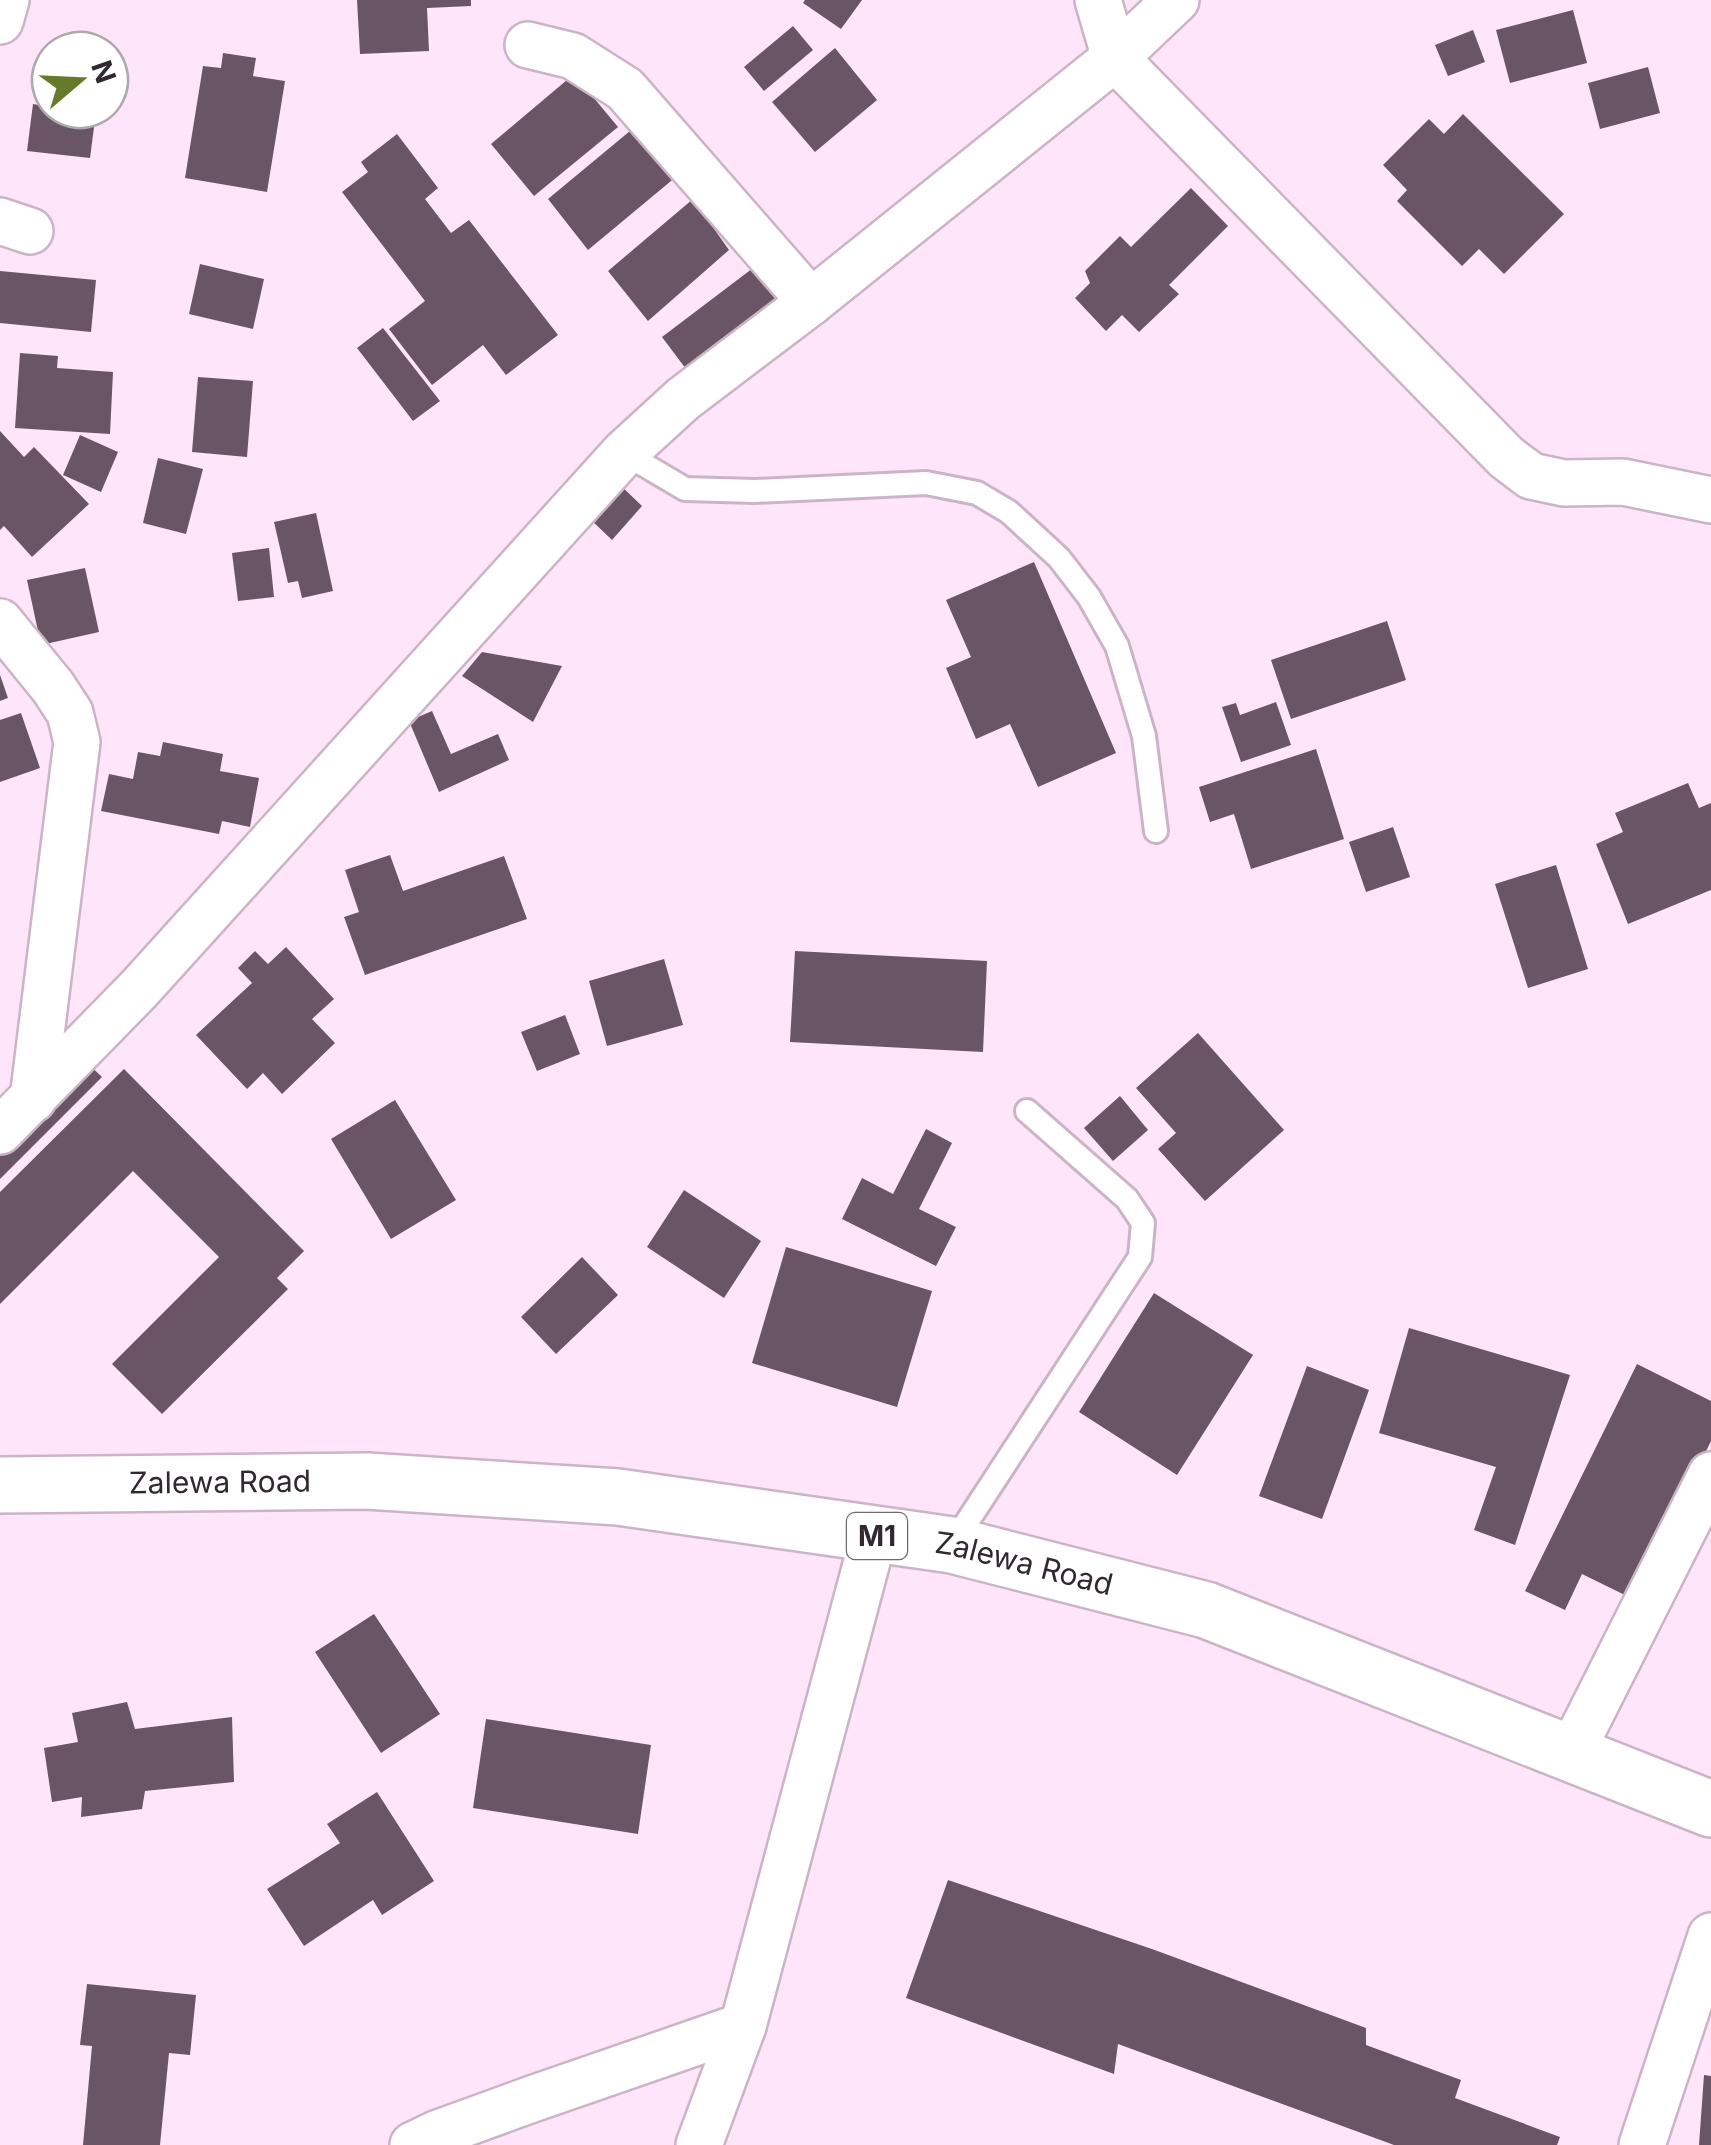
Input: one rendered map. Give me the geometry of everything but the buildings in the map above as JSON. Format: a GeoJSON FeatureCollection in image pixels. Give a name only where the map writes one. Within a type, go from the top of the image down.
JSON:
{"type":"FeatureCollection","features":[{"type":"Feature","properties":{"kind":"highway","name":"Zalewa Road"},"geometry":{"type":"LineString","coordinates":[[0,1485],[386,1482],[618,1497],[952,1545],[1206,1610],[1711,1809]]}},
{"type":"Feature","properties":{"kind":"street"},"geometry":{"type":"LineString","coordinates":[[0,21],[6,0]]}},
{"type":"Feature","properties":{"kind":"street"},"geometry":{"type":"LineString","coordinates":[[1098,0],[1115,58],[1506,457],[1531,476],[1564,483],[1623,482],[1711,500]]}},
{"type":"Feature","properties":{"kind":"street"},"geometry":{"type":"LineString","coordinates":[[0,1131],[139,989],[624,452],[683,399],[811,302],[1115,58],[1176,0]]}},
{"type":"Feature","properties":{"kind":"street"},"geometry":{"type":"LineString","coordinates":[[528,46],[573,56],[625,89],[811,302]]}},
{"type":"Feature","properties":{"kind":"street"},"geometry":{"type":"LineString","coordinates":[[0,622],[70,713],[77,742],[33,1100]]}},
{"type":"Feature","properties":{"kind":"street"},"geometry":{"type":"LineString","coordinates":[[1571,1753],[1711,1475]]}},
{"type":"Feature","properties":{"kind":"street"},"geometry":{"type":"LineString","coordinates":[[699,2145],[744,2026],[874,1536]]}},
{"type":"Feature","properties":{"kind":"street"},"geometry":{"type":"LineString","coordinates":[[1642,2145],[1711,1936]]}},
{"type":"Feature","properties":{"kind":"street"},"geometry":{"type":"LineString","coordinates":[[413,2145],[532,2099],[744,2026]]}},
{"type":"Feature","properties":{"kind":"lane"},"geometry":{"type":"LineString","coordinates":[[624,452],[685,489],[926,483],[977,493],[1009,512],[1059,558],[1089,597],[1118,646],[1144,736],[1156,832]]}},
{"type":"Feature","properties":{"kind":"lane"},"geometry":{"type":"LineString","coordinates":[[952,1545],[1140,1256],[1143,1223],[1127,1199],[1027,1111]]}}]}
